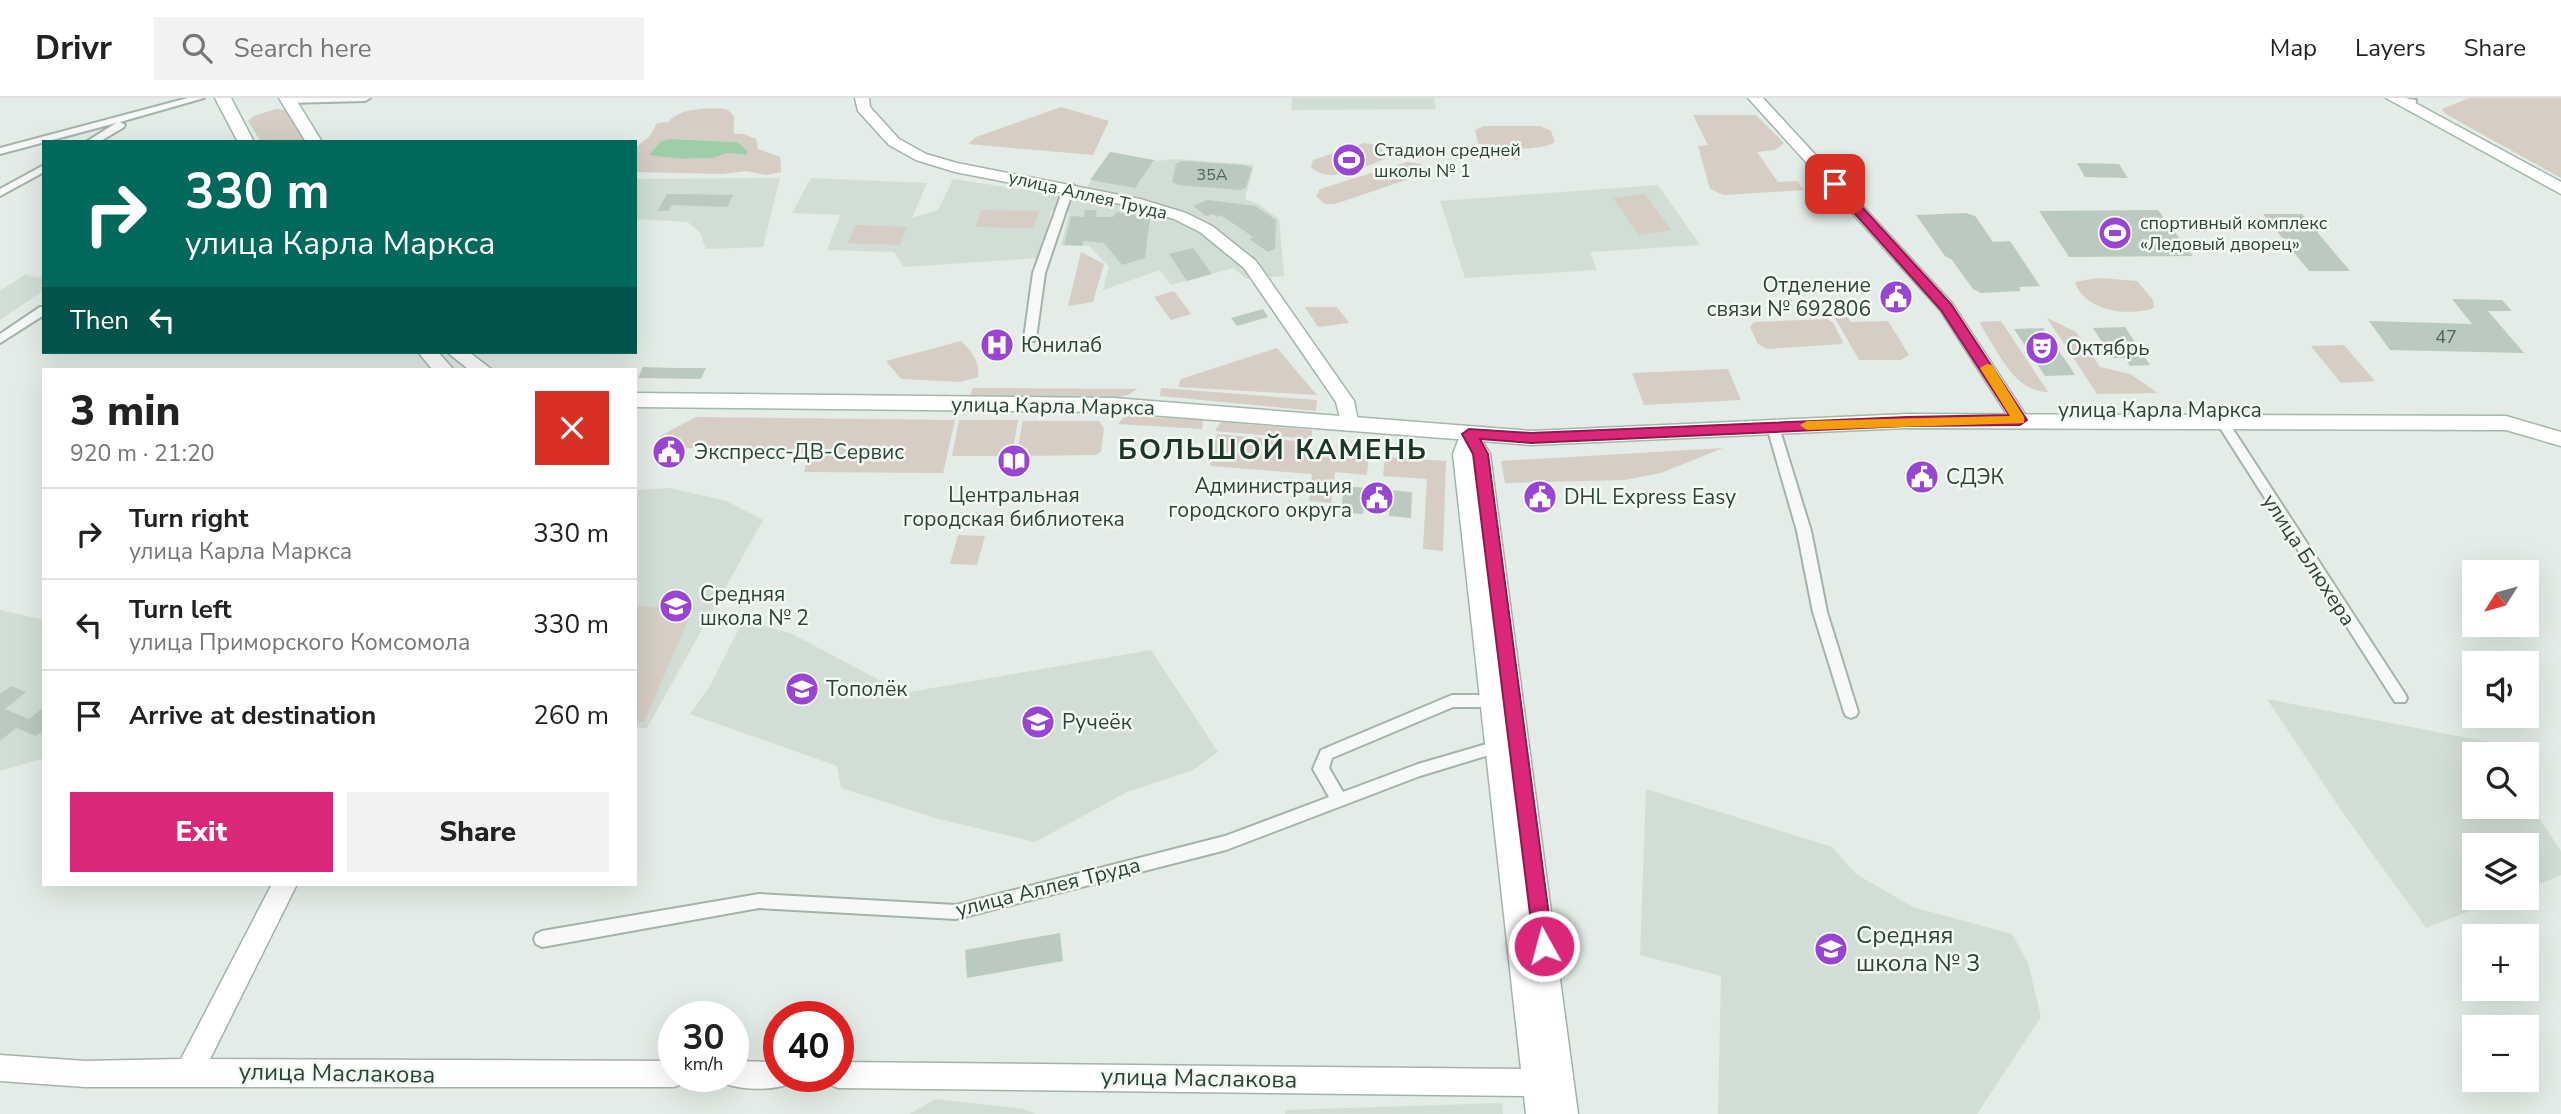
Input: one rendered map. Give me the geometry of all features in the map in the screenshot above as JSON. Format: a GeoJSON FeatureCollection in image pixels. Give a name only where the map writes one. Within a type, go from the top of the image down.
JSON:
{"type":"FeatureCollection","features":[{"type":"Feature","properties":{"kind":"main road"},"geometry":{"type":"LineString","coordinates":[[223,98],[245,140]]}},
{"type":"Feature","properties":{"kind":"main road"},"geometry":{"type":"LineString","coordinates":[[2394,98],[2410,103],[2561,189]]}},
{"type":"Feature","properties":{"kind":"main road"},"geometry":{"type":"LineString","coordinates":[[288,100],[313,140]]}},
{"type":"Feature","properties":{"kind":"main road"},"geometry":{"type":"LineString","coordinates":[[429,354],[442,368]]}},
{"type":"Feature","properties":{"kind":"main road"},"geometry":{"type":"LineString","coordinates":[[459,354],[480,368]]}},
{"type":"Feature","properties":{"kind":"main road","name":"улица Карла Маркса"},"geometry":{"type":"LineString","coordinates":[[637,400],[1113,405],[1238,413],[1350,426],[1531,438],[2016,414],[2221,421],[2511,419]]}},
{"type":"Feature","properties":{"kind":"main road","name":"улица Карла Маркса"},"geometry":{"type":"LineString","coordinates":[[1469,434],[1642,423],[2016,414],[2486,412],[2511,419]]}},
{"type":"Feature","properties":{"kind":"main road"},"geometry":{"type":"LineString","coordinates":[[2511,419],[2561,430]]}},
{"type":"Feature","properties":{"kind":"main road"},"geometry":{"type":"LineString","coordinates":[[2511,419],[2561,439]]}},
{"type":"Feature","properties":{"kind":"street"},"geometry":{"type":"LineString","coordinates":[[95,140],[172,98]]}},
{"type":"Feature","properties":{"kind":"street"},"geometry":{"type":"LineString","coordinates":[[0,151],[199,98]]}},
{"type":"Feature","properties":{"kind":"street"},"geometry":{"type":"LineString","coordinates":[[288,100],[365,98]]}},
{"type":"Feature","properties":{"kind":"street","name":"улица Аллея Труда"},"geometry":{"type":"LineString","coordinates":[[862,98],[863,107],[894,142],[908,152],[955,167],[1134,202],[1181,216],[1206,229],[1250,265],[1345,401],[1350,426]]}},
{"type":"Feature","properties":{"kind":"street"},"geometry":{"type":"LineString","coordinates":[[1755,98],[1946,307],[2016,414]]}},
{"type":"Feature","properties":{"kind":"street"},"geometry":{"type":"LineString","coordinates":[[0,193],[42,169]]}},
{"type":"Feature","properties":{"kind":"street"},"geometry":{"type":"LineString","coordinates":[[1030,338],[1039,273],[1066,195],[1073,188]]}},
{"type":"Feature","properties":{"kind":"street"},"geometry":{"type":"LineString","coordinates":[[0,339],[42,311]]}},
{"type":"Feature","properties":{"kind":"street","name":"улица Блюхера"},"geometry":{"type":"LineString","coordinates":[[2221,421],[2400,698]]}},
{"type":"Feature","properties":{"kind":"street"},"geometry":{"type":"LineString","coordinates":[[1773,427],[1804,531],[1820,612],[1852,712]]}},
{"type":"Feature","properties":{"kind":"street"},"geometry":{"type":"LineString","coordinates":[[1469,434],[1463,454],[1497,747],[1549,1083],[1564,1114]]}},
{"type":"Feature","properties":{"kind":"street"},"geometry":{"type":"LineString","coordinates":[[1469,434],[1480,454],[1549,1083],[1540,1114]]}},
{"type":"Feature","properties":{"kind":"street"},"geometry":{"type":"LineString","coordinates":[[2561,439],[2561,447]]}},
{"type":"Feature","properties":{"kind":"street"},"geometry":{"type":"LineString","coordinates":[[1339,799],[1321,769],[1326,754],[1452,701],[1492,701]]}},
{"type":"Feature","properties":{"kind":"street","name":"улица Аллея Труда"},"geometry":{"type":"LineString","coordinates":[[542,939],[760,901],[956,912],[1226,843],[1339,799],[1417,778],[1497,747]]}},
{"type":"Feature","properties":{"kind":"street"},"geometry":{"type":"LineString","coordinates":[[189,1072],[284,886]]}},
{"type":"Feature","properties":{"kind":"street","name":"улица Маслакова"},"geometry":{"type":"LineString","coordinates":[[0,1068],[85,1074],[658,1074]]}},
{"type":"Feature","properties":{"kind":"street","name":"улица Маслакова"},"geometry":{"type":"LineString","coordinates":[[854,1075],[1549,1083]]}},
{"type":"Feature","properties":{"kind":"shaded area"},"geometry":{"type":"Polygon","coordinates":[[[1292,98],[1434,98],[1436,109],[1291,110],[1292,98]]]}},
{"type":"Feature","properties":{"kind":"shaded area"},"geometry":{"type":"Polygon","coordinates":[[[2469,98],[2561,98],[2561,178],[2444,113],[2442,109],[2469,98]]]}},
{"type":"Feature","properties":{"kind":"shaded area"},"geometry":{"type":"Polygon","coordinates":[[[1061,107],[1109,121],[1093,155],[968,144],[976,137],[1061,107]]]}},
{"type":"Feature","properties":{"kind":"shaded area"},"geometry":{"type":"Polygon","coordinates":[[[276,109],[286,110],[305,140],[260,140],[248,121],[254,116],[276,109]]]}},
{"type":"Feature","properties":{"kind":"shaded area"},"geometry":{"type":"Polygon","coordinates":[[[725,109],[732,114],[734,134],[744,134],[756,139],[758,149],[780,157],[781,172],[767,175],[746,171],[722,174],[637,172],[637,146],[650,136],[657,123],[668,122],[687,111],[725,109]],[[670,139],[661,141],[650,154],[680,159],[713,158],[728,153],[747,155],[747,150],[736,142],[670,139]]]}},
{"type":"Feature","properties":{"kind":"shaded area"},"geometry":{"type":"Polygon","coordinates":[[[1693,115],[1756,115],[1784,143],[1775,150],[1757,152],[1778,182],[1797,181],[1804,190],[1724,195],[1710,189],[1698,146],[1708,145],[1693,115]]]}},
{"type":"Feature","properties":{"kind":"shaded area"},"geometry":{"type":"Polygon","coordinates":[[[1484,126],[1540,126],[1551,131],[1555,142],[1530,148],[1484,145],[1478,143],[1475,130],[1484,126]]]}},
{"type":"Feature","properties":{"kind":"shaded area"},"geometry":{"type":"Polygon","coordinates":[[[670,139],[737,142],[747,150],[747,155],[728,153],[713,158],[680,159],[649,155],[661,141],[670,139]]]}},
{"type":"Feature","properties":{"kind":"shaded area","name":"Стадион средней школы № 1"},"geometry":{"type":"Polygon","coordinates":[[[1364,143],[1377,145],[1386,154],[1384,159],[1336,175],[1327,175],[1311,167],[1313,160],[1364,143]]]}},
{"type":"Feature","properties":{"kind":"shaded area"},"geometry":{"type":"Polygon","coordinates":[[[1110,152],[1158,161],[1176,159],[1254,165],[1245,199],[1258,204],[1279,219],[1284,276],[1247,279],[1233,268],[1171,285],[1160,270],[1103,290],[1109,267],[1089,246],[1061,245],[1069,213],[1051,210],[1040,258],[904,267],[894,252],[827,250],[840,215],[792,213],[811,178],[927,183],[912,218],[938,210],[953,179],[1080,198],[1110,152]]]}},
{"type":"Feature","properties":{"kind":"shaded area"},"geometry":{"type":"Polygon","coordinates":[[[1407,162],[1421,164],[1427,173],[1335,204],[1325,204],[1316,196],[1320,189],[1407,162]]]}},
{"type":"Feature","properties":{"kind":"shaded area"},"geometry":{"type":"Polygon","coordinates":[[[780,178],[763,247],[706,249],[700,233],[688,222],[637,219],[637,179],[780,178]]]}},
{"type":"Feature","properties":{"kind":"shaded area"},"geometry":{"type":"Polygon","coordinates":[[[1658,185],[1700,245],[1590,252],[1597,270],[1465,278],[1440,201],[1658,185]]]}},
{"type":"Feature","properties":{"kind":"shaded area"},"geometry":{"type":"Polygon","coordinates":[[[1645,194],[1671,230],[1639,235],[1613,198],[1645,194]]]}},
{"type":"Feature","properties":{"kind":"shaded area"},"geometry":{"type":"Polygon","coordinates":[[[981,210],[1039,211],[1034,228],[976,227],[981,210]]]}},
{"type":"Feature","properties":{"kind":"shaded area"},"geometry":{"type":"Polygon","coordinates":[[[856,225],[907,227],[900,245],[848,243],[856,225]]]}},
{"type":"Feature","properties":{"kind":"shaded area"},"geometry":{"type":"Polygon","coordinates":[[[1081,252],[1104,264],[1093,302],[1068,306],[1081,252]]]}},
{"type":"Feature","properties":{"kind":"shaded area"},"geometry":{"type":"Polygon","coordinates":[[[26,274],[38,278],[42,276],[42,291],[0,320],[0,291],[26,274]]]}},
{"type":"Feature","properties":{"kind":"shaded area"},"geometry":{"type":"Polygon","coordinates":[[[2098,278],[2137,281],[2153,300],[2154,308],[2132,312],[2097,305],[2080,292],[2075,282],[2098,278]]]}},
{"type":"Feature","properties":{"kind":"shaded area"},"geometry":{"type":"Polygon","coordinates":[[[1174,291],[1191,314],[1171,320],[1154,297],[1174,291]]]}},
{"type":"Feature","properties":{"kind":"shaded area"},"geometry":{"type":"Polygon","coordinates":[[[1305,307],[1337,307],[1349,323],[1318,327],[1305,307]]]}},
{"type":"Feature","properties":{"kind":"shaded area"},"geometry":{"type":"Polygon","coordinates":[[[1847,317],[1851,322],[1888,321],[1909,355],[1901,360],[1859,360],[1835,318],[1847,317]]]}},
{"type":"Feature","properties":{"kind":"shaded area"},"geometry":{"type":"Polygon","coordinates":[[[2047,318],[2076,332],[2100,367],[2130,374],[2158,393],[2097,394],[2047,318]]]}},
{"type":"Feature","properties":{"kind":"shaded area"},"geometry":{"type":"Polygon","coordinates":[[[1827,319],[1833,323],[1843,342],[1841,344],[1767,349],[1758,344],[1750,327],[1754,322],[1827,319]]]}},
{"type":"Feature","properties":{"kind":"shaded area"},"geometry":{"type":"Polygon","coordinates":[[[2001,321],[2048,392],[2025,385],[2016,377],[1999,356],[1979,322],[2001,321]]]}},
{"type":"Feature","properties":{"kind":"shaded area"},"geometry":{"type":"Polygon","coordinates":[[[961,341],[974,357],[978,366],[978,377],[960,382],[901,379],[886,361],[961,341]]]}},
{"type":"Feature","properties":{"kind":"shaded area"},"geometry":{"type":"Polygon","coordinates":[[[2344,345],[2375,381],[2341,383],[2311,346],[2344,345]]]}},
{"type":"Feature","properties":{"kind":"shaded area"},"geometry":{"type":"Polygon","coordinates":[[[1277,348],[1317,395],[1178,387],[1181,379],[1277,348]]]}},
{"type":"Feature","properties":{"kind":"shaded area"},"geometry":{"type":"Polygon","coordinates":[[[1728,369],[1741,400],[1644,405],[1632,373],[1728,369]]]}},
{"type":"Feature","properties":{"kind":"shaded area"},"geometry":{"type":"Polygon","coordinates":[[[973,388],[1137,389],[1128,395],[1115,398],[970,395],[973,388]]]}},
{"type":"Feature","properties":{"kind":"shaded area"},"geometry":{"type":"Polygon","coordinates":[[[1161,388],[1317,400],[1316,411],[1160,396],[1161,388]]]}},
{"type":"Feature","properties":{"kind":"shaded area"},"geometry":{"type":"Polygon","coordinates":[[[1130,416],[1203,420],[1202,429],[1118,424],[1123,418],[1130,416]]]}},
{"type":"Feature","properties":{"kind":"shaded area"},"geometry":{"type":"Polygon","coordinates":[[[696,417],[955,420],[943,473],[804,472],[809,453],[741,452],[742,448],[682,448],[664,444],[667,440],[658,437],[696,417]]]}},
{"type":"Feature","properties":{"kind":"shaded area"},"geometry":{"type":"Polygon","coordinates":[[[959,420],[1018,420],[1012,456],[952,456],[959,420]]]}},
{"type":"Feature","properties":{"kind":"shaded area"},"geometry":{"type":"Polygon","coordinates":[[[1023,421],[1099,421],[1104,428],[1101,452],[1095,455],[1016,456],[1023,421]]]}},
{"type":"Feature","properties":{"kind":"shaded area"},"geometry":{"type":"Polygon","coordinates":[[[1221,422],[1312,430],[1312,439],[1215,431],[1221,422]]]}},
{"type":"Feature","properties":{"kind":"shaded area"},"geometry":{"type":"Polygon","coordinates":[[[1217,434],[1306,442],[1306,451],[1369,455],[1367,475],[1335,472],[1331,503],[1309,501],[1312,474],[1210,466],[1217,434]]]}},
{"type":"Feature","properties":{"kind":"shaded area"},"geometry":{"type":"Polygon","coordinates":[[[1723,448],[1661,473],[1624,480],[1505,483],[1501,461],[1723,448]]]}},
{"type":"Feature","properties":{"kind":"shaded area"},"geometry":{"type":"Polygon","coordinates":[[[1385,457],[1446,461],[1443,551],[1423,549],[1427,479],[1383,476],[1385,457]]]}},
{"type":"Feature","properties":{"kind":"shaded area","name":"Средняя школа № 2"},"geometry":{"type":"Polygon","coordinates":[[[670,488],[726,501],[763,520],[647,728],[637,728],[637,490],[670,488]]]}},
{"type":"Feature","properties":{"kind":"shaded area"},"geometry":{"type":"Polygon","coordinates":[[[958,535],[985,536],[977,565],[950,564],[958,535]]]}},
{"type":"Feature","properties":{"kind":"shaded area"},"geometry":{"type":"Polygon","coordinates":[[[637,606],[693,609],[644,722],[637,721],[637,606]]]}},
{"type":"Feature","properties":{"kind":"shaded area"},"geometry":{"type":"Polygon","coordinates":[[[0,610],[42,620],[42,759],[0,771],[0,610]]]}},
{"type":"Feature","properties":{"kind":"shaded area","name":"Ручеёк"},"geometry":{"type":"Polygon","coordinates":[[[744,619],[792,634],[904,693],[1151,650],[1218,752],[1193,770],[1127,792],[1035,842],[935,818],[841,788],[837,766],[690,714],[710,686],[744,619]]]}},
{"type":"Feature","properties":{"kind":"shaded area"},"geometry":{"type":"Polygon","coordinates":[[[2267,699],[2489,742],[2462,742],[2462,819],[2539,818],[2561,851],[2561,875],[2539,884],[2539,833],[2462,833],[2462,910],[2473,910],[2426,928],[2341,810],[2267,699]]]}},
{"type":"Feature","properties":{"kind":"shaded area","name":"Средняя школа № 3"},"geometry":{"type":"Polygon","coordinates":[[[1646,789],[1832,847],[1856,874],[1913,907],[2012,934],[2028,963],[2041,1017],[1977,1114],[1718,1114],[1721,976],[1640,955],[1646,789]]]}},
{"type":"Feature","properties":{"kind":"shaded area"},"geometry":{"type":"Polygon","coordinates":[[[935,1099],[1024,1109],[1036,1114],[910,1114],[935,1099]]]}},
{"type":"Feature","properties":{"kind":"shaded area"},"geometry":{"type":"Polygon","coordinates":[[[1502,1103],[1503,1114],[1285,1114],[1285,1110],[1502,1103]]]}},
{"type":"Feature","properties":{"kind":"building"},"geometry":{"type":"Polygon","coordinates":[[[1110,152],[1154,160],[1135,188],[1090,180],[1110,152]]]}},
{"type":"Feature","properties":{"kind":"building"},"geometry":{"type":"Polygon","coordinates":[[[1181,161],[1244,165],[1252,168],[1246,187],[1241,190],[1178,185],[1172,182],[1176,164],[1181,161]]]}},
{"type":"Feature","properties":{"kind":"building"},"geometry":{"type":"Polygon","coordinates":[[[2077,163],[2119,164],[2128,178],[2085,177],[2077,163]]]}},
{"type":"Feature","properties":{"kind":"building"},"geometry":{"type":"Polygon","coordinates":[[[667,194],[733,195],[727,207],[672,205],[669,211],[657,211],[667,194]]]}},
{"type":"Feature","properties":{"kind":"building"},"geometry":{"type":"Polygon","coordinates":[[[1208,200],[1255,206],[1276,220],[1275,249],[1268,252],[1249,239],[1253,237],[1221,215],[1206,216],[1193,206],[1208,200]]]}},
{"type":"Feature","properties":{"kind":"building"},"geometry":{"type":"Polygon","coordinates":[[[1085,210],[1097,210],[1095,217],[1113,217],[1117,212],[1150,218],[1145,258],[1122,265],[1104,243],[1084,241],[1082,246],[1064,245],[1071,216],[1084,217],[1085,210]]]}},
{"type":"Feature","properties":{"kind":"building","name":"спортивный комплекс «Ледовый дворец»"},"geometry":{"type":"Polygon","coordinates":[[[2158,210],[2193,256],[2069,257],[2039,211],[2158,210]]]}},
{"type":"Feature","properties":{"kind":"building"},"geometry":{"type":"Polygon","coordinates":[[[1966,213],[1975,216],[1993,242],[2010,241],[2040,286],[2019,287],[2021,291],[1981,293],[1973,289],[1916,215],[1966,213]]]}},
{"type":"Feature","properties":{"kind":"building"},"geometry":{"type":"Polygon","coordinates":[[[2263,214],[2302,214],[2350,271],[2309,271],[2263,214]]]}},
{"type":"Feature","properties":{"kind":"building"},"geometry":{"type":"Polygon","coordinates":[[[1193,248],[1212,274],[1187,281],[1169,254],[1193,248]]]}},
{"type":"Feature","properties":{"kind":"building"},"geometry":{"type":"Polygon","coordinates":[[[2452,299],[2502,300],[2512,311],[2488,311],[2524,353],[2390,350],[2369,321],[2472,324],[2452,299]]]}},
{"type":"Feature","properties":{"kind":"building"},"geometry":{"type":"Polygon","coordinates":[[[1263,309],[1268,317],[1237,326],[1231,318],[1263,309]]]}},
{"type":"Feature","properties":{"kind":"building"},"geometry":{"type":"Polygon","coordinates":[[[2125,327],[2150,365],[2130,366],[2125,358],[2112,358],[2093,328],[2125,327]]]}},
{"type":"Feature","properties":{"kind":"building","name":"Октябрь"},"geometry":{"type":"Polygon","coordinates":[[[2043,328],[2075,375],[2045,376],[2014,329],[2043,328]]]}},
{"type":"Feature","properties":{"kind":"building"},"geometry":{"type":"Polygon","coordinates":[[[643,367],[706,368],[701,379],[638,378],[643,367]]]}},
{"type":"Feature","properties":{"kind":"building","name":"Администрация городского округа"},"geometry":{"type":"Polygon","coordinates":[[[1344,486],[1412,492],[1411,518],[1389,516],[1390,506],[1364,504],[1363,514],[1341,512],[1344,486]]]}},
{"type":"Feature","properties":{"kind":"building"},"geometry":{"type":"Polygon","coordinates":[[[11,686],[26,692],[5,709],[29,719],[42,709],[42,732],[36,736],[16,728],[0,741],[0,694],[11,686]]]}},
{"type":"Feature","properties":{"kind":"building"},"geometry":{"type":"Polygon","coordinates":[[[1060,933],[1063,961],[967,978],[965,950],[1060,933]]]}},
{"type":"Feature","properties":{"kind":"slow traffic"},"geometry":{"type":"LineString","coordinates":[[1807,425],[2020,420],[1987,368]]}},
{"type":"Feature","properties":{"kind":"place","name":"Стадион средней школы № 1"},"geometry":{"type":"Point","coordinates":[1349,160]}},
{"type":"Feature","properties":{"kind":"place","name":"спортивный комплекс «Ледовый дворец»"},"geometry":{"type":"Point","coordinates":[2115,233]}},
{"type":"Feature","properties":{"kind":"place","name":"Отделение связи № 692806"},"geometry":{"type":"Point","coordinates":[1896,297]}},
{"type":"Feature","properties":{"kind":"place","name":"Юнилаб"},"geometry":{"type":"Point","coordinates":[997,345]}},
{"type":"Feature","properties":{"kind":"place","name":"Октябрь"},"geometry":{"type":"Point","coordinates":[2042,348]}},
{"type":"Feature","properties":{"kind":"place","name":"Экспресс-ДВ-Сервис"},"geometry":{"type":"Point","coordinates":[669,452]}},
{"type":"Feature","properties":{"kind":"place","name":"Центральная городская библиотека"},"geometry":{"type":"Point","coordinates":[1014,461]}},
{"type":"Feature","properties":{"kind":"place","name":"СДЭК"},"geometry":{"type":"Point","coordinates":[1922,477]}},
{"type":"Feature","properties":{"kind":"place","name":"DHL Express Easy"},"geometry":{"type":"Point","coordinates":[1540,497]}},
{"type":"Feature","properties":{"kind":"place","name":"Администрация городского округа"},"geometry":{"type":"Point","coordinates":[1377,498]}},
{"type":"Feature","properties":{"kind":"place","name":"Средняя школа № 2"},"geometry":{"type":"Point","coordinates":[676,606]}},
{"type":"Feature","properties":{"kind":"place","name":"Тополёк"},"geometry":{"type":"Point","coordinates":[802,689]}},
{"type":"Feature","properties":{"kind":"place","name":"Ручеёк"},"geometry":{"type":"Point","coordinates":[1038,722]}},
{"type":"Feature","properties":{"kind":"place","name":"Средняя школа № 3"},"geometry":{"type":"Point","coordinates":[1831,949]}},
{"type":"Feature","properties":{"kind":"district","name":"БОЛЬШОЙ КАМЕНЬ"},"geometry":{"type":"Point","coordinates":[1273,450]}},
{"type":"Feature","properties":{"kind":"route"},"geometry":{"type":"LineString","coordinates":[[1544,946],[1480,454],[1469,434],[1531,438],[1907,421],[2020,420],[1946,307],[1835,184]]}}]}
